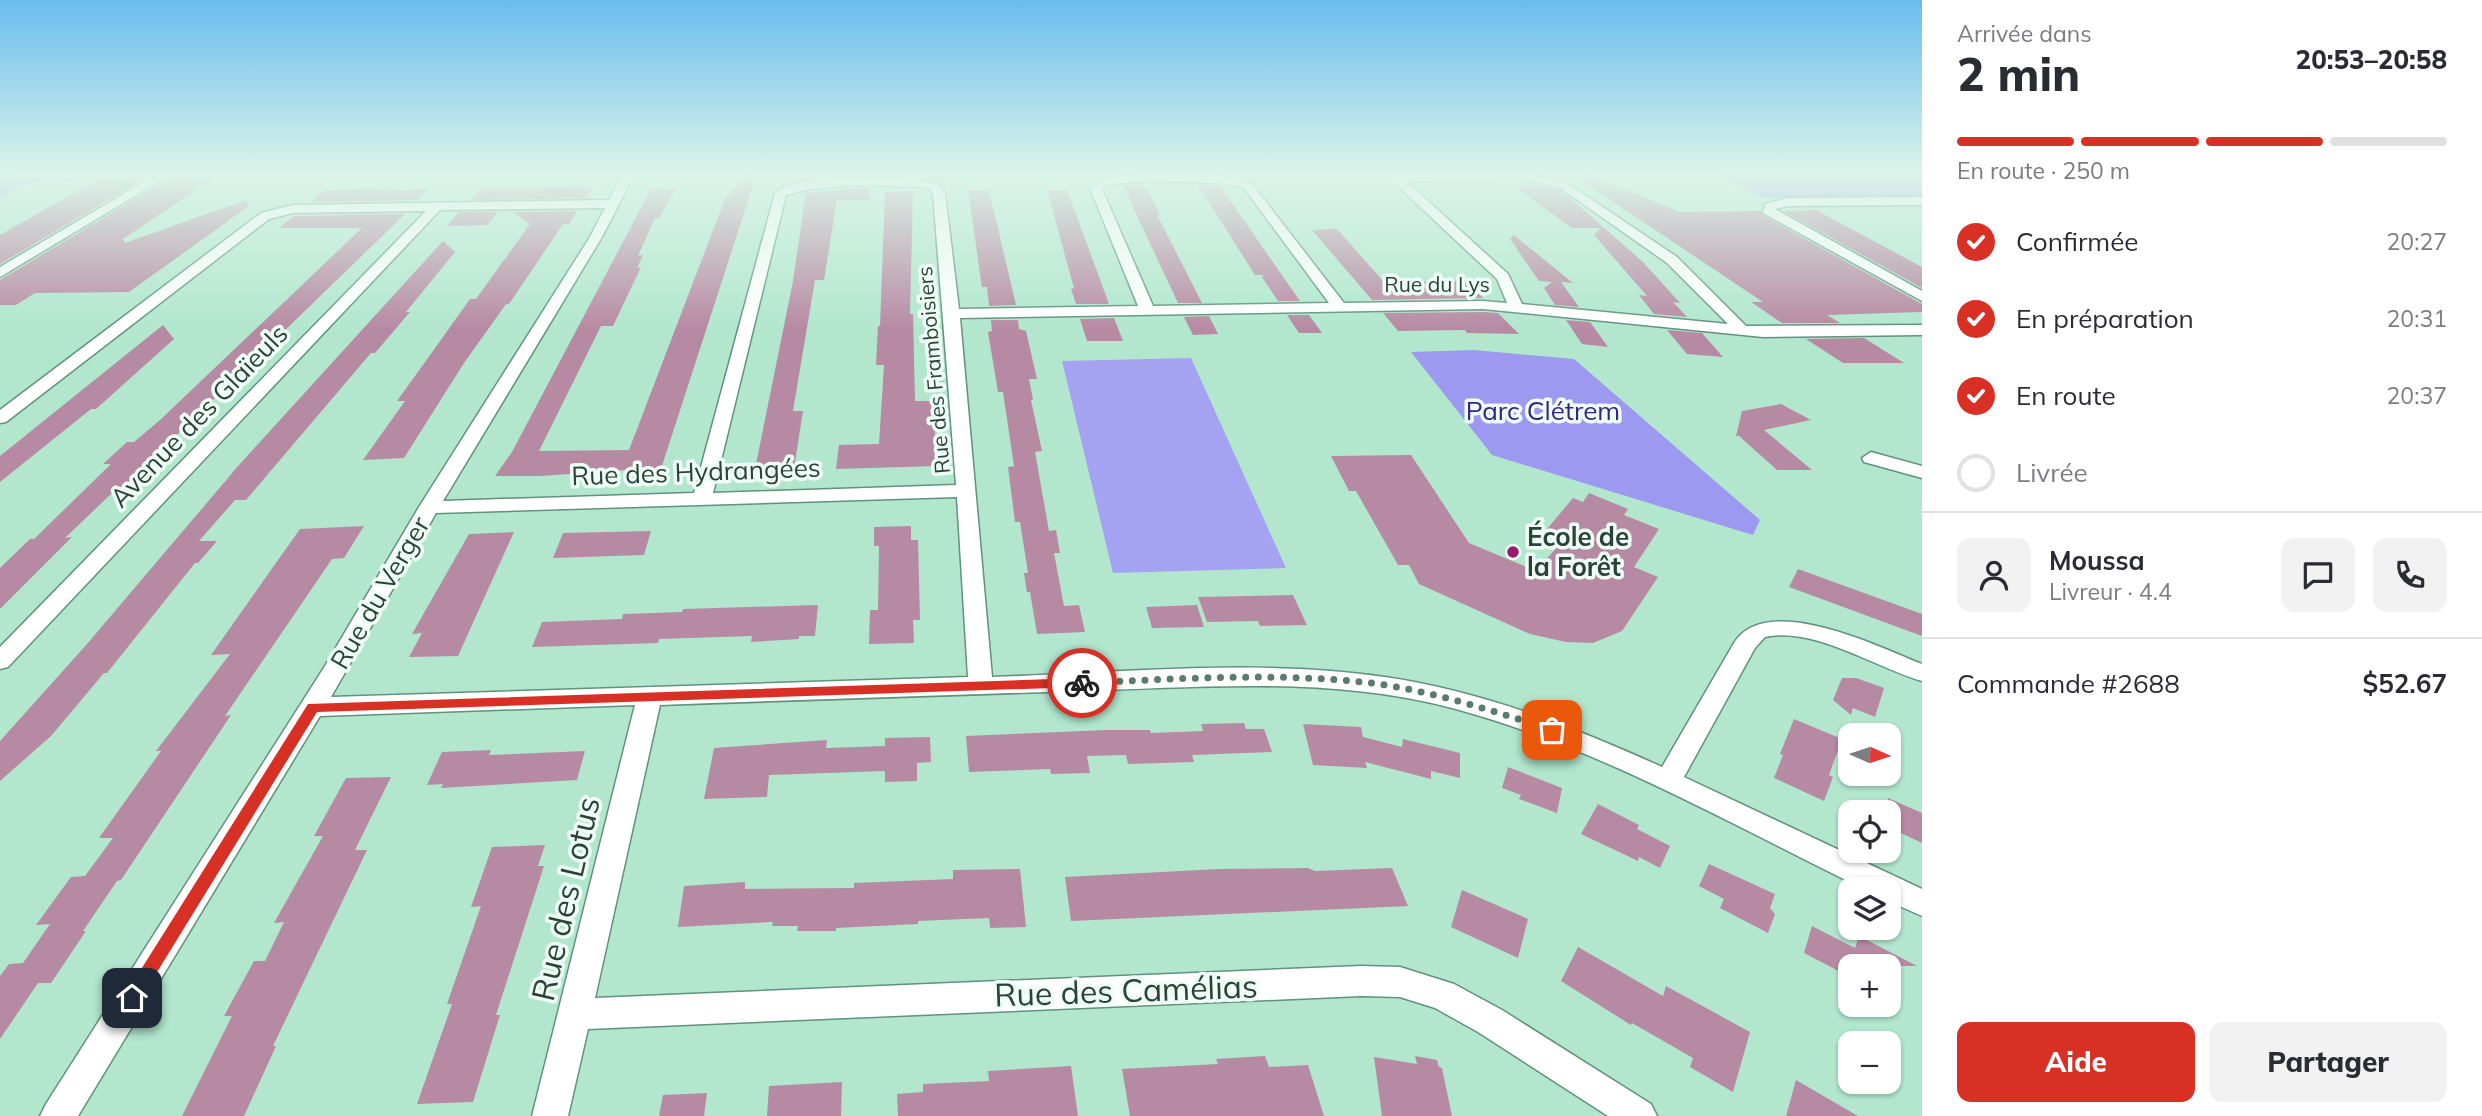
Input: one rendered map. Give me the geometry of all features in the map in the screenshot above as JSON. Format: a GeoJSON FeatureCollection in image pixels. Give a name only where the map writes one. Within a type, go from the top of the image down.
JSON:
{"type":"FeatureCollection","features":[{"type":"Feature","properties":{"kind":"street"},"geometry":{"type":"LineString","coordinates":[[0,273],[80,225]]}},
{"type":"Feature","properties":{"kind":"street"},"geometry":{"type":"LineString","coordinates":[[0,418],[253,225]]}},
{"type":"Feature","properties":{"kind":"street","name":"Avenue des Glaïeuls"},"geometry":{"type":"LineString","coordinates":[[0,661],[419,225]]}},
{"type":"Feature","properties":{"kind":"street","name":"Rue du Verger"},"geometry":{"type":"LineString","coordinates":[[58,1116],[313,707],[429,507],[602,225]]}},
{"type":"Feature","properties":{"kind":"street","name":"Rue des Framboisiers"},"geometry":{"type":"LineString","coordinates":[[702,498],[773,225]]}},
{"type":"Feature","properties":{"kind":"street","name":"Rue des Framboisiers"},"geometry":{"type":"LineString","coordinates":[[942,225],[981,687]]}},
{"type":"Feature","properties":{"kind":"street"},"geometry":{"type":"LineString","coordinates":[[1112,225],[1147,310]]}},
{"type":"Feature","properties":{"kind":"street"},"geometry":{"type":"LineString","coordinates":[[1278,225],[1339,306]]}},
{"type":"Feature","properties":{"kind":"street"},"geometry":{"type":"LineString","coordinates":[[1446,225],[1503,277],[1516,307]]}},
{"type":"Feature","properties":{"kind":"street"},"geometry":{"type":"LineString","coordinates":[[1621,225],[1672,260],[1742,330]]}},
{"type":"Feature","properties":{"kind":"street"},"geometry":{"type":"LineString","coordinates":[[1791,225],[1922,297]]}},
{"type":"Feature","properties":{"kind":"street","name":"Rue du Lys"},"geometry":{"type":"LineString","coordinates":[[951,314],[1339,306],[1516,307],[1786,333],[1922,330]]}},
{"type":"Feature","properties":{"kind":"street"},"geometry":{"type":"LineString","coordinates":[[1871,458],[1922,472]]}},
{"type":"Feature","properties":{"kind":"street","name":"Rue des Hydrangées"},"geometry":{"type":"LineString","coordinates":[[429,507],[965,491]]}},
{"type":"Feature","properties":{"kind":"street"},"geometry":{"type":"LineString","coordinates":[[1668,781],[1746,643],[1758,632],[1774,628],[1828,637],[1922,673]]}},
{"type":"Feature","properties":{"kind":"street"},"geometry":{"type":"LineString","coordinates":[[313,707],[1214,678],[1289,677],[1372,683],[1412,690],[1552,730],[1668,781],[1922,903]]}},
{"type":"Feature","properties":{"kind":"street","name":"Rue des Lotus"},"geometry":{"type":"LineString","coordinates":[[550,1116],[576,1014],[616,828],[650,697]]}},
{"type":"Feature","properties":{"kind":"street","name":"Rue des Camélias"},"geometry":{"type":"LineString","coordinates":[[576,1014],[1333,982],[1401,982],[1443,995],[1467,1008],[1639,1116]]}},
{"type":"Feature","properties":{"kind":"shaded area"},"geometry":{"type":"Polygon","coordinates":[[[1191,358],[1286,568],[1113,573],[1062,361],[1191,358]]]}},
{"type":"Feature","properties":{"kind":"green space","name":"Parc Clétrem"},"geometry":{"type":"Polygon","coordinates":[[[1474,350],[1574,359],[1760,520],[1753,535],[1492,455],[1411,352],[1474,350]]]}},
{"type":"Feature","properties":{"kind":"building"},"geometry":{"type":"Polygon","coordinates":[[[18,225],[66,225],[0,264],[0,235],[18,225]]]}},
{"type":"Feature","properties":{"kind":"building"},"geometry":{"type":"Polygon","coordinates":[[[92,225],[144,225],[123,239],[125,243],[175,225],[222,225],[129,292],[35,293],[16,305],[0,305],[0,280],[92,225]]]}},
{"type":"Feature","properties":{"kind":"building"},"geometry":{"type":"Polygon","coordinates":[[[283,225],[394,225],[117,493],[111,494],[65,538],[72,537],[0,609],[0,568],[111,464],[103,464],[127,442],[134,442],[160,420],[362,228],[279,228],[283,225]]]}},
{"type":"Feature","properties":{"kind":"building"},"geometry":{"type":"Polygon","coordinates":[[[529,225],[562,225],[509,304],[506,304],[464,363],[404,458],[363,460],[405,401],[397,401],[470,299],[476,299],[529,225]]]}},
{"type":"Feature","properties":{"kind":"building"},"geometry":{"type":"Polygon","coordinates":[[[632,225],[652,225],[638,256],[643,255],[637,268],[641,267],[613,326],[601,326],[539,451],[629,450],[715,225],[740,225],[660,472],[625,472],[626,470],[541,476],[495,476],[512,452],[632,225]]]}},
{"type":"Feature","properties":{"kind":"building"},"geometry":{"type":"Polygon","coordinates":[[[801,225],[833,225],[824,280],[815,280],[793,411],[803,411],[794,468],[755,469],[793,281],[801,225]]]}},
{"type":"Feature","properties":{"kind":"building"},"geometry":{"type":"Polygon","coordinates":[[[884,225],[912,225],[910,314],[913,314],[915,401],[933,401],[937,466],[836,469],[839,445],[879,444],[884,365],[876,365],[884,225]]]}},
{"type":"Feature","properties":{"kind":"building"},"geometry":{"type":"Polygon","coordinates":[[[973,225],[997,225],[1016,305],[989,306],[987,287],[982,287],[973,225]]]}},
{"type":"Feature","properties":{"kind":"building"},"geometry":{"type":"Polygon","coordinates":[[[1057,225],[1080,225],[1109,304],[1076,304],[1071,289],[1074,288],[1057,225]]]}},
{"type":"Feature","properties":{"kind":"building"},"geometry":{"type":"Polygon","coordinates":[[[1141,225],[1162,225],[1202,303],[1178,303],[1141,225]]]}},
{"type":"Feature","properties":{"kind":"building"},"geometry":{"type":"Polygon","coordinates":[[[1223,225],[1247,225],[1300,301],[1278,301],[1262,277],[1264,275],[1255,275],[1223,225]]]}},
{"type":"Feature","properties":{"kind":"building"},"geometry":{"type":"Polygon","coordinates":[[[1568,225],[1601,225],[1643,262],[1680,303],[1673,302],[1687,317],[1654,314],[1639,295],[1647,296],[1594,235],[1601,228],[1572,228],[1568,225]]]}},
{"type":"Feature","properties":{"kind":"building"},"geometry":{"type":"Polygon","coordinates":[[[1648,225],[1780,225],[1922,304],[1922,312],[1827,315],[1840,323],[1782,323],[1751,302],[1763,302],[1648,225]]]}},
{"type":"Feature","properties":{"kind":"building"},"geometry":{"type":"Polygon","coordinates":[[[1808,225],[1844,225],[1922,267],[1922,288],[1808,225]]]}},
{"type":"Feature","properties":{"kind":"building"},"geometry":{"type":"Polygon","coordinates":[[[1337,229],[1384,282],[1466,281],[1483,298],[1372,300],[1312,230],[1337,229]]]}},
{"type":"Feature","properties":{"kind":"building"},"geometry":{"type":"Polygon","coordinates":[[[1514,235],[1573,283],[1561,282],[1579,307],[1555,305],[1544,288],[1552,282],[1539,281],[1510,239],[1514,235]]]}},
{"type":"Feature","properties":{"kind":"building"},"geometry":{"type":"Polygon","coordinates":[[[443,241],[455,252],[406,312],[410,312],[375,353],[371,353],[246,500],[235,500],[199,541],[217,541],[198,563],[195,563],[107,673],[104,673],[51,736],[0,781],[0,741],[87,644],[239,465],[443,241]]]}},
{"type":"Feature","properties":{"kind":"building"},"geometry":{"type":"Polygon","coordinates":[[[1383,313],[1498,313],[1519,334],[1467,333],[1465,330],[1398,331],[1383,313]]]}},
{"type":"Feature","properties":{"kind":"building"},"geometry":{"type":"Polygon","coordinates":[[[1287,315],[1309,315],[1322,333],[1299,333],[1287,315]]]}},
{"type":"Feature","properties":{"kind":"building"},"geometry":{"type":"Polygon","coordinates":[[[1209,316],[1218,334],[1193,335],[1184,317],[1209,316]]]}},
{"type":"Feature","properties":{"kind":"building"},"geometry":{"type":"Polygon","coordinates":[[[1114,318],[1123,341],[1087,341],[1080,319],[1114,318]]]}},
{"type":"Feature","properties":{"kind":"building"},"geometry":{"type":"Polygon","coordinates":[[[991,320],[1018,320],[1019,329],[1026,331],[1037,379],[1029,379],[1042,451],[1035,452],[1049,531],[1056,530],[1060,553],[1054,553],[1064,606],[1079,605],[1085,632],[1037,634],[1024,573],[1028,573],[1020,522],[1015,522],[1008,467],[1014,466],[1003,392],[998,392],[988,332],[992,331],[991,320]]]}},
{"type":"Feature","properties":{"kind":"building"},"geometry":{"type":"Polygon","coordinates":[[[1566,320],[1590,322],[1608,347],[1582,344],[1566,320]]]}},
{"type":"Feature","properties":{"kind":"building"},"geometry":{"type":"Polygon","coordinates":[[[163,325],[174,339],[96,409],[91,409],[0,482],[0,456],[163,325]]]}},
{"type":"Feature","properties":{"kind":"building"},"geometry":{"type":"Polygon","coordinates":[[[1667,330],[1702,333],[1723,357],[1687,354],[1667,330]]]}},
{"type":"Feature","properties":{"kind":"building"},"geometry":{"type":"Polygon","coordinates":[[[1864,338],[1904,363],[1843,363],[1806,339],[1864,338]]]}},
{"type":"Feature","properties":{"kind":"building"},"geometry":{"type":"Polygon","coordinates":[[[1781,404],[1811,420],[1764,430],[1812,470],[1777,470],[1736,436],[1742,411],[1781,404]]]}},
{"type":"Feature","properties":{"kind":"building"},"geometry":{"type":"Polygon","coordinates":[[[1411,455],[1469,543],[1536,571],[1567,536],[1547,529],[1573,498],[1583,502],[1589,493],[1628,509],[1624,515],[1659,529],[1634,567],[1658,577],[1622,631],[1593,643],[1566,642],[1530,634],[1419,584],[1409,565],[1398,565],[1356,491],[1349,491],[1331,456],[1411,455]]]}},
{"type":"Feature","properties":{"kind":"building"},"geometry":{"type":"Polygon","coordinates":[[[364,526],[344,558],[332,559],[225,716],[231,715],[121,880],[117,881],[83,931],[86,931],[51,983],[38,983],[0,1039],[0,976],[9,964],[23,963],[50,924],[36,925],[71,877],[85,876],[113,838],[99,838],[161,751],[156,751],[230,654],[211,655],[300,529],[364,526]]]}},
{"type":"Feature","properties":{"kind":"building"},"geometry":{"type":"Polygon","coordinates":[[[911,526],[911,540],[918,540],[920,620],[913,620],[914,643],[869,644],[870,610],[878,610],[879,546],[874,546],[874,527],[911,526]]]}},
{"type":"Feature","properties":{"kind":"building"},"geometry":{"type":"Polygon","coordinates":[[[651,531],[644,555],[553,558],[563,533],[651,531]]]}},
{"type":"Feature","properties":{"kind":"building"},"geometry":{"type":"Polygon","coordinates":[[[514,532],[458,656],[409,657],[422,633],[412,634],[469,534],[514,532]]]}},
{"type":"Feature","properties":{"kind":"building"},"geometry":{"type":"Polygon","coordinates":[[[1798,569],[1922,614],[1922,636],[1789,587],[1798,569]]]}},
{"type":"Feature","properties":{"kind":"building"},"geometry":{"type":"Polygon","coordinates":[[[1293,595],[1307,625],[1260,626],[1258,621],[1207,622],[1198,597],[1293,595]]]}},
{"type":"Feature","properties":{"kind":"building"},"geometry":{"type":"Polygon","coordinates":[[[818,605],[815,636],[799,636],[799,639],[751,642],[752,636],[659,639],[658,643],[532,647],[542,622],[622,619],[623,614],[682,612],[683,609],[818,605]]]}},
{"type":"Feature","properties":{"kind":"building"},"geometry":{"type":"Polygon","coordinates":[[[1197,605],[1204,627],[1152,628],[1146,607],[1197,605]]]}},
{"type":"Feature","properties":{"kind":"building"},"geometry":{"type":"Polygon","coordinates":[[[1842,678],[1856,678],[1884,688],[1875,717],[1853,708],[1851,715],[1833,700],[1842,678]]]}},
{"type":"Feature","properties":{"kind":"building"},"geometry":{"type":"Polygon","coordinates":[[[1794,719],[1838,737],[1838,750],[1829,775],[1833,777],[1824,801],[1774,778],[1783,755],[1780,754],[1794,719]]]}},
{"type":"Feature","properties":{"kind":"building"},"geometry":{"type":"Polygon","coordinates":[[[1244,723],[1246,729],[1264,729],[1272,752],[1192,755],[1194,762],[1128,764],[1126,755],[1087,756],[1090,773],[1051,774],[1050,769],[969,772],[966,736],[1106,730],[1150,730],[1151,733],[1203,731],[1201,724],[1244,723]]]}},
{"type":"Feature","properties":{"kind":"building"},"geometry":{"type":"Polygon","coordinates":[[[1303,724],[1361,727],[1363,737],[1402,747],[1403,739],[1460,753],[1460,778],[1431,771],[1431,779],[1365,762],[1367,768],[1313,765],[1303,724]]]}},
{"type":"Feature","properties":{"kind":"building"},"geometry":{"type":"Polygon","coordinates":[[[930,737],[931,762],[917,763],[917,781],[885,782],[885,771],[769,775],[767,797],[704,799],[714,748],[827,740],[826,748],[885,746],[885,738],[930,737]]]}},
{"type":"Feature","properties":{"kind":"building"},"geometry":{"type":"Polygon","coordinates":[[[491,750],[489,755],[585,751],[577,780],[441,788],[443,784],[427,785],[442,752],[491,750]]]}},
{"type":"Feature","properties":{"kind":"building"},"geometry":{"type":"Polygon","coordinates":[[[1508,767],[1562,788],[1557,813],[1519,799],[1521,795],[1502,788],[1508,767]]]}},
{"type":"Feature","properties":{"kind":"building"},"geometry":{"type":"Polygon","coordinates":[[[391,777],[355,850],[367,850],[273,1046],[276,1046],[244,1116],[182,1116],[232,1016],[224,1016],[254,961],[265,961],[284,922],[274,923],[323,836],[314,836],[346,778],[391,777]]]}},
{"type":"Feature","properties":{"kind":"building"},"geometry":{"type":"Polygon","coordinates":[[[1598,804],[1639,825],[1637,829],[1670,846],[1660,868],[1639,857],[1638,861],[1581,834],[1598,804]]]}},
{"type":"Feature","properties":{"kind":"building"},"geometry":{"type":"Polygon","coordinates":[[[1901,804],[1922,813],[1922,843],[1901,833],[1901,804]]]}},
{"type":"Feature","properties":{"kind":"building"},"geometry":{"type":"Polygon","coordinates":[[[545,845],[538,866],[544,866],[496,1015],[500,1015],[473,1102],[417,1104],[452,1004],[447,1004],[481,906],[471,907],[492,847],[545,845]]]}},
{"type":"Feature","properties":{"kind":"building"},"geometry":{"type":"Polygon","coordinates":[[[1709,864],[1775,894],[1770,908],[1775,914],[1768,933],[1720,908],[1724,899],[1699,886],[1709,864]]]}},
{"type":"Feature","properties":{"kind":"building"},"geometry":{"type":"Polygon","coordinates":[[[1308,868],[1315,871],[1392,868],[1408,906],[1071,921],[1065,877],[1219,869],[1308,868]]]}},
{"type":"Feature","properties":{"kind":"building"},"geometry":{"type":"Polygon","coordinates":[[[1020,869],[1026,927],[990,928],[989,918],[918,921],[918,924],[836,928],[836,931],[797,931],[798,926],[772,926],[773,922],[678,927],[684,886],[745,882],[745,889],[854,888],[854,883],[953,879],[953,870],[1020,869]]]}},
{"type":"Feature","properties":{"kind":"building"},"geometry":{"type":"Polygon","coordinates":[[[1462,890],[1528,919],[1518,958],[1451,927],[1462,890]]]}},
{"type":"Feature","properties":{"kind":"building"},"geometry":{"type":"Polygon","coordinates":[[[1812,926],[1855,948],[1858,940],[1867,940],[1894,954],[1838,954],[1838,971],[1804,953],[1812,926]]]}},
{"type":"Feature","properties":{"kind":"building"},"geometry":{"type":"Polygon","coordinates":[[[1578,947],[1663,996],[1666,986],[1750,1032],[1733,1092],[1690,1067],[1693,1058],[1632,1023],[1631,1025],[1561,981],[1578,947]]]}},
{"type":"Feature","properties":{"kind":"building"},"geometry":{"type":"Polygon","coordinates":[[[1901,958],[1917,966],[1901,966],[1901,958]]]}},
{"type":"Feature","properties":{"kind":"building"},"geometry":{"type":"Polygon","coordinates":[[[1265,1056],[1269,1067],[1308,1065],[1324,1116],[1130,1116],[1122,1069],[1218,1064],[1216,1059],[1265,1056]]]}},
{"type":"Feature","properties":{"kind":"building"},"geometry":{"type":"Polygon","coordinates":[[[1415,1056],[1437,1060],[1442,1068],[1452,1116],[1382,1116],[1374,1057],[1417,1064],[1415,1056]]]}},
{"type":"Feature","properties":{"kind":"building"},"geometry":{"type":"Polygon","coordinates":[[[1071,1066],[1078,1116],[898,1116],[897,1094],[923,1092],[923,1084],[989,1081],[988,1071],[1071,1066]]]}},
{"type":"Feature","properties":{"kind":"building"},"geometry":{"type":"Polygon","coordinates":[[[1796,1080],[1858,1116],[1786,1116],[1796,1080]]]}},
{"type":"Feature","properties":{"kind":"building"},"geometry":{"type":"Polygon","coordinates":[[[842,1082],[841,1116],[767,1116],[769,1086],[842,1082]]]}},
{"type":"Feature","properties":{"kind":"building"},"geometry":{"type":"Polygon","coordinates":[[[707,1093],[704,1116],[659,1116],[663,1095],[707,1093]]]}},
{"type":"Feature","properties":{"kind":"way so far"},"geometry":{"type":"LineString","coordinates":[[1082,683],[1289,677],[1372,683],[1455,701],[1552,730]]}},
{"type":"Feature","properties":{"kind":"place","name":"École de la Forêt"},"geometry":{"type":"Point","coordinates":[1513,552]}},
{"type":"Feature","properties":{"kind":"route"},"geometry":{"type":"LineString","coordinates":[[132,998],[313,707],[1082,683]]}}]}
